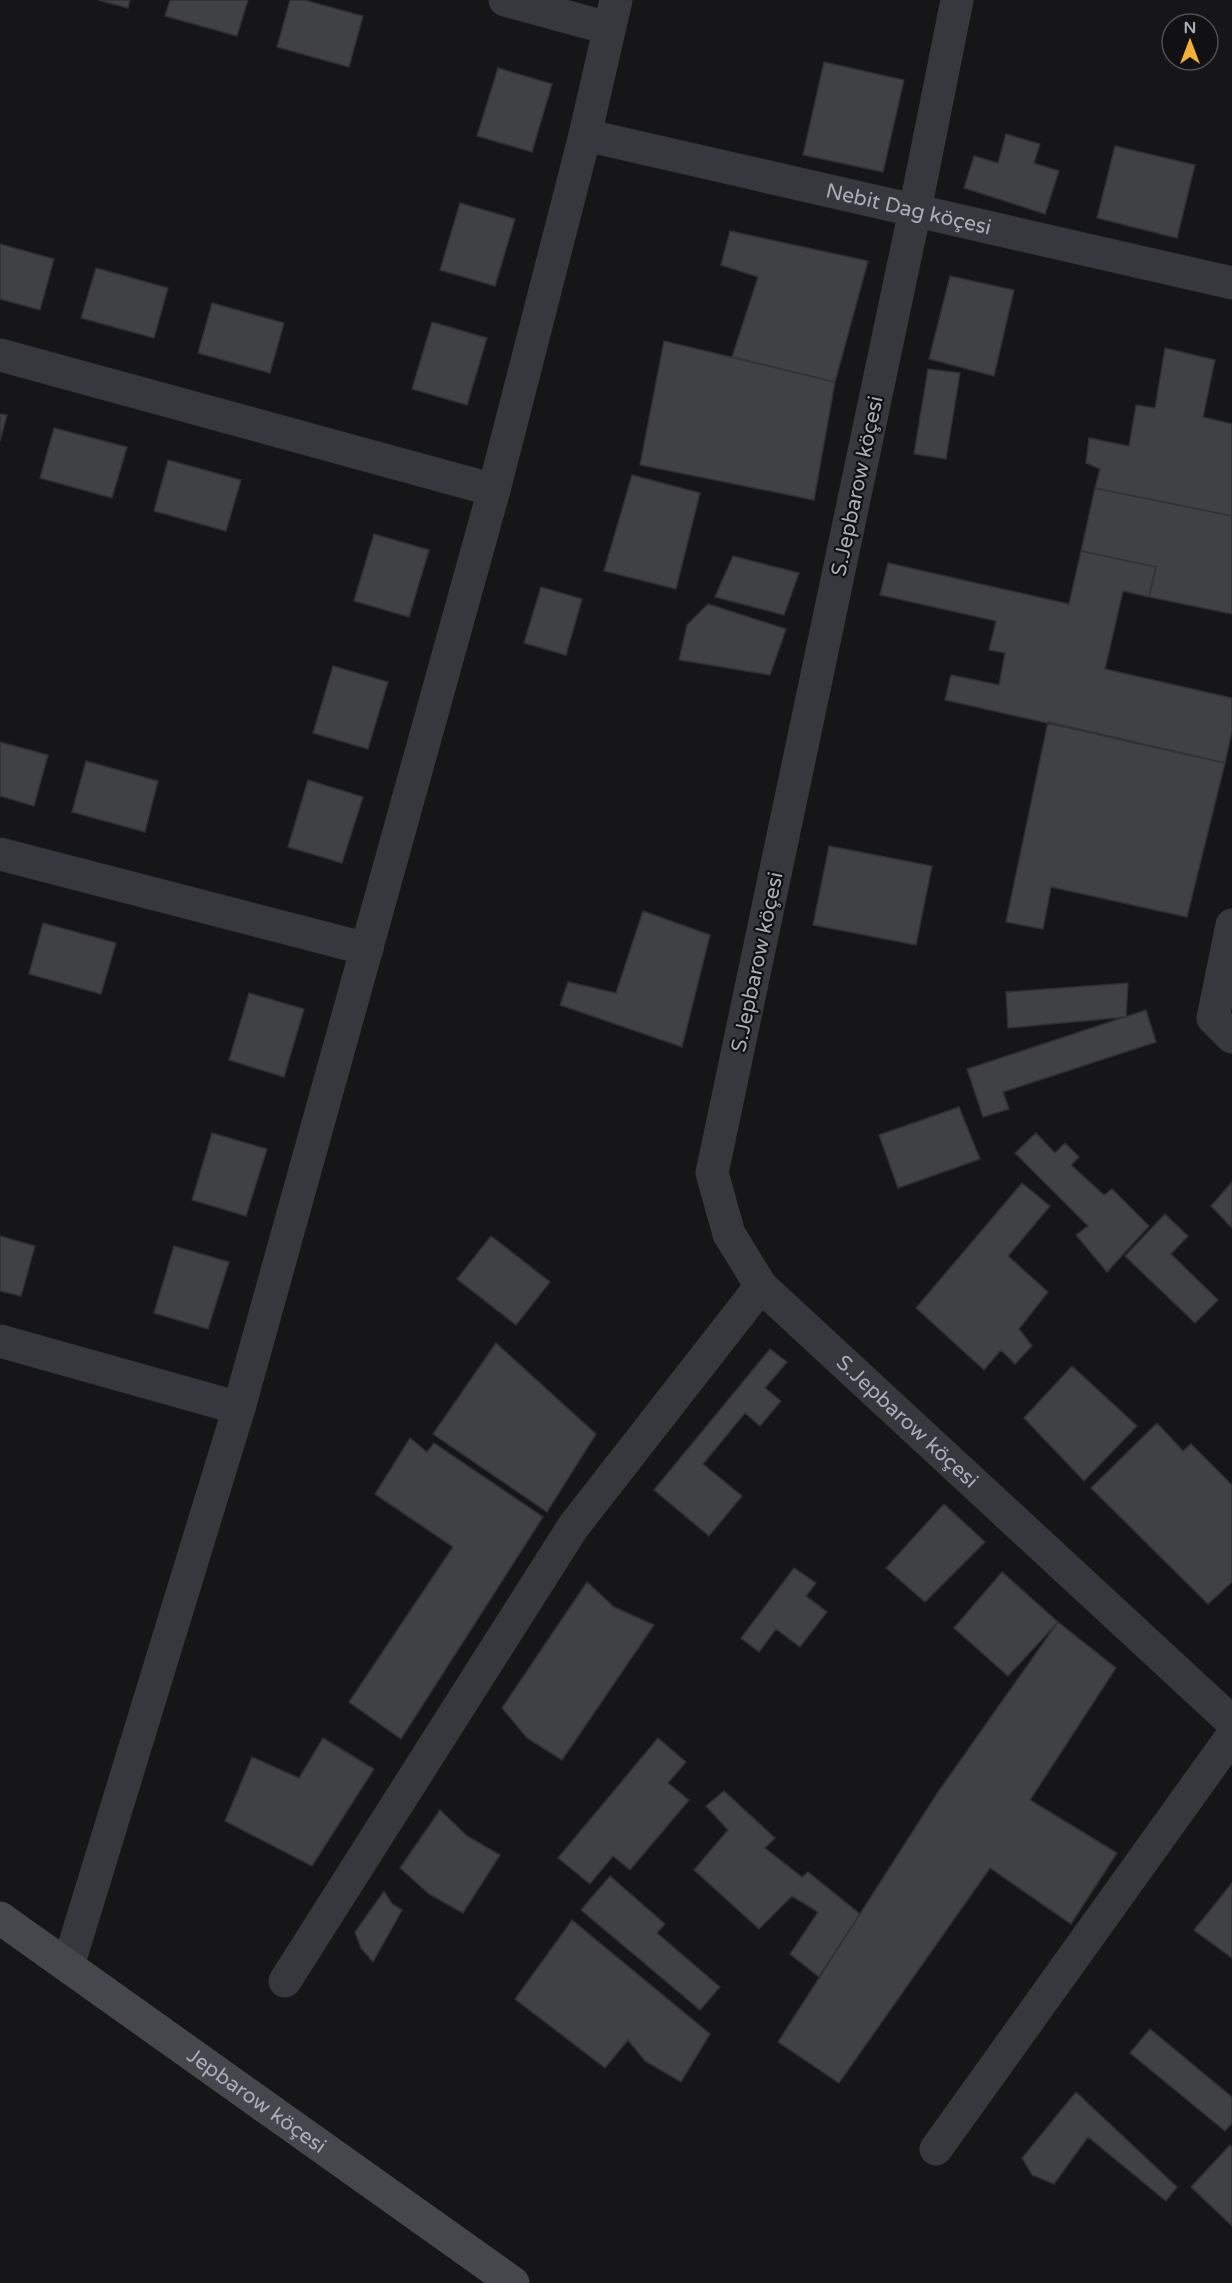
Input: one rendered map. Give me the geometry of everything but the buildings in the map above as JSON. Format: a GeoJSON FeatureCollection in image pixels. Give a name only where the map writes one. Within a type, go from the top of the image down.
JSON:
{"type":"FeatureCollection","features":[{"type":"Feature","properties":{"kind":"street"},"geometry":{"type":"LineString","coordinates":[[68,1966],[239,1408],[367,949],[494,490],[585,135],[612,14],[505,0]]}},
{"type":"Feature","properties":{"kind":"street","name":"S.Jepbarow köçesi"},"geometry":{"type":"LineString","coordinates":[[957,0],[915,210],[712,1173],[729,1234],[761,1286],[1232,1722]]}},
{"type":"Feature","properties":{"kind":"street","name":"Nebit Dag köçesi"},"geometry":{"type":"LineString","coordinates":[[585,135],[1232,283]]}},
{"type":"Feature","properties":{"kind":"street"},"geometry":{"type":"LineString","coordinates":[[0,355],[494,490]]}},
{"type":"Feature","properties":{"kind":"street"},"geometry":{"type":"LineString","coordinates":[[0,854],[367,949]]}},
{"type":"Feature","properties":{"kind":"street"},"geometry":{"type":"LineString","coordinates":[[1232,925],[1213,1018],[1232,1037]]}},
{"type":"Feature","properties":{"kind":"street"},"geometry":{"type":"LineString","coordinates":[[285,1981],[573,1527],[761,1286]]}},
{"type":"Feature","properties":{"kind":"street"},"geometry":{"type":"LineString","coordinates":[[0,1341],[239,1408]]}},
{"type":"Feature","properties":{"kind":"street"},"geometry":{"type":"LineString","coordinates":[[936,2150],[1232,1736]]}},
{"type":"Feature","properties":{"kind":"street","name":"Jepbarow köçesi"},"geometry":{"type":"LineString","coordinates":[[0,1918],[513,2283]]}}]}
